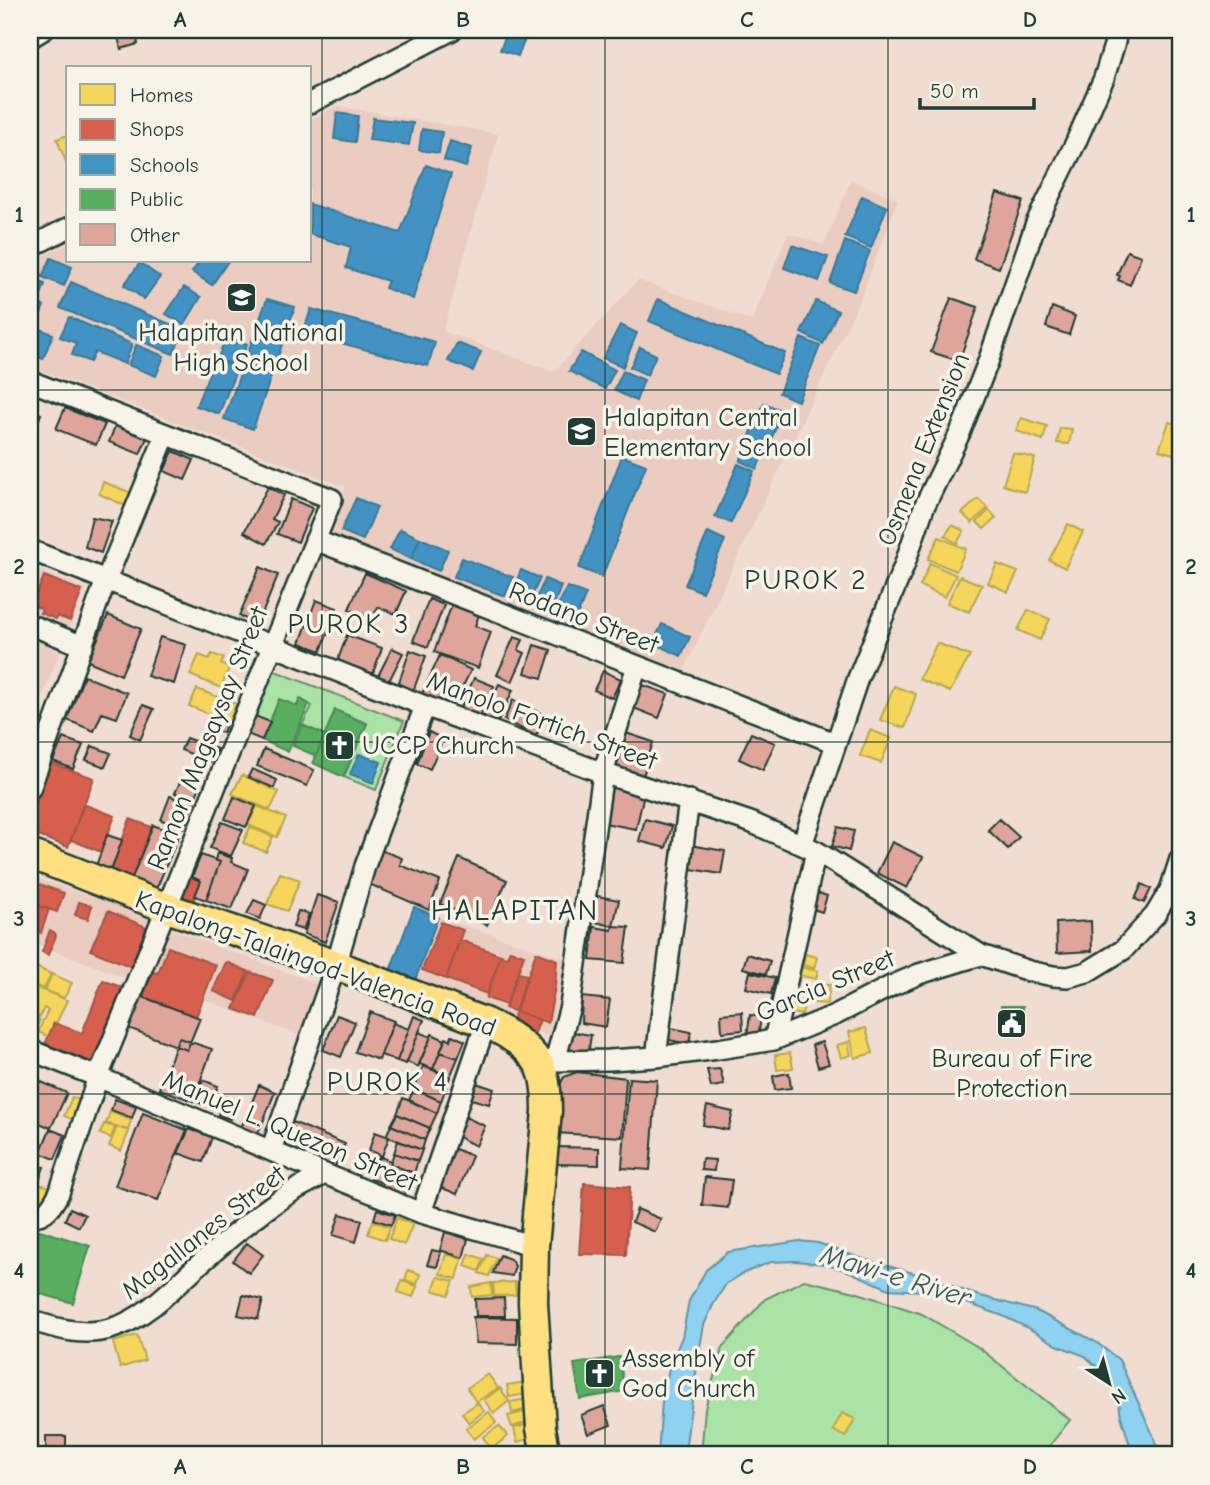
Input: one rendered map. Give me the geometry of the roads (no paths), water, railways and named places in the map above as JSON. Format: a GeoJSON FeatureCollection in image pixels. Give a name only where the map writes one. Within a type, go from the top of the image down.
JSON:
{"type":"FeatureCollection","features":[{"type":"Feature","properties":{"kind":"highway","name":"Kapalong-Talaingod-Valencia Road"},"geometry":{"type":"LineString","coordinates":[[30,855],[167,908],[336,965],[486,1023],[509,1035],[548,1064]]}},
{"type":"Feature","properties":{"kind":"highway"},"geometry":{"type":"LineString","coordinates":[[546,1455],[541,1428],[533,1303],[534,1246],[547,1111],[548,1064]]}},
{"type":"Feature","properties":{"kind":"street"},"geometry":{"type":"LineString","coordinates":[[30,38],[43,30]]}},
{"type":"Feature","properties":{"kind":"street"},"geometry":{"type":"LineString","coordinates":[[312,102],[452,30]]}},
{"type":"Feature","properties":{"kind":"street","name":"Osmena Extension"},"geometry":{"type":"LineString","coordinates":[[774,1040],[809,848],[835,743],[924,508],[960,433],[988,362],[1036,223],[1075,145],[1104,78],[1116,30]]}},
{"type":"Feature","properties":{"kind":"street"},"geometry":{"type":"LineString","coordinates":[[30,247],[66,229]]}},
{"type":"Feature","properties":{"kind":"street"},"geometry":{"type":"LineString","coordinates":[[30,381],[166,435],[106,580],[83,646],[38,737],[30,789]]}},
{"type":"Feature","properties":{"kind":"street","name":"Ramon Magsaysay Street"},"geometry":{"type":"LineString","coordinates":[[30,1216],[44,1214],[52,1207],[59,1193],[98,1077],[332,499],[166,435]]}},
{"type":"Feature","properties":{"kind":"street","name":"Rodano Street"},"geometry":{"type":"LineString","coordinates":[[314,540],[835,743]]}},
{"type":"Feature","properties":{"kind":"street","name":"Manolo Fortich Street"},"geometry":{"type":"LineString","coordinates":[[30,550],[425,706],[603,773],[750,822],[809,848],[981,955]]}},
{"type":"Feature","properties":{"kind":"street"},"geometry":{"type":"LineString","coordinates":[[30,630],[36,626],[83,646]]}},
{"type":"Feature","properties":{"kind":"street"},"geometry":{"type":"LineString","coordinates":[[548,1064],[570,1006],[603,773],[637,666]]}},
{"type":"Feature","properties":{"kind":"street"},"geometry":{"type":"LineString","coordinates":[[271,1150],[336,965],[372,846],[425,706]]}},
{"type":"Feature","properties":{"kind":"street"},"geometry":{"type":"LineString","coordinates":[[656,1056],[689,800]]}},
{"type":"Feature","properties":{"kind":"street"},"geometry":{"type":"LineString","coordinates":[[981,955],[1053,976],[1068,977],[1087,972],[1110,960],[1138,936],[1163,903],[1180,859]]}},
{"type":"Feature","properties":{"kind":"street","name":"Garcia Street"},"geometry":{"type":"LineString","coordinates":[[548,1064],[656,1056],[774,1040],[835,1015],[919,974],[981,955]]}},
{"type":"Feature","properties":{"kind":"street"},"geometry":{"type":"LineString","coordinates":[[421,1213],[486,1023]]}},
{"type":"Feature","properties":{"kind":"street","name":"Manuel L. Quezon Street"},"geometry":{"type":"LineString","coordinates":[[30,1050],[421,1213],[534,1246]]}},
{"type":"Feature","properties":{"kind":"street","name":"Magallanes Street"},"geometry":{"type":"LineString","coordinates":[[31,1322],[82,1333],[113,1328],[131,1321],[149,1309],[258,1216],[287,1195],[325,1174]]}},
{"type":"Feature","properties":{"kind":"water","name":"Mawi-e River"},"geometry":{"type":"Polygon","coordinates":[[[799,1241],[818,1243],[973,1294],[1037,1311],[1096,1342],[1119,1360],[1162,1455],[1135,1455],[1121,1416],[1118,1396],[1106,1375],[1085,1356],[1057,1345],[1003,1316],[936,1292],[889,1289],[848,1271],[823,1264],[796,1261],[771,1262],[726,1284],[704,1325],[686,1455],[658,1455],[662,1402],[669,1368],[682,1337],[689,1301],[706,1270],[728,1252],[799,1241]]]}},
{"type":"Feature","properties":{"kind":"place","name":"Halapitan National High School"},"geometry":{"type":"Point","coordinates":[241,297]}},
{"type":"Feature","properties":{"kind":"place","name":"Halapitan Central Elementary School"},"geometry":{"type":"Point","coordinates":[581,432]}},
{"type":"Feature","properties":{"kind":"place","name":"UCCP Church"},"geometry":{"type":"Point","coordinates":[339,745]}},
{"type":"Feature","properties":{"kind":"place","name":"Bureau of Fire Protection"},"geometry":{"type":"Point","coordinates":[1012,1023]}},
{"type":"Feature","properties":{"kind":"place","name":"Assembly of God Church"},"geometry":{"type":"Point","coordinates":[599,1373]}},
{"type":"Feature","properties":{"kind":"district","name":"PUROK 2"},"geometry":{"type":"Point","coordinates":[806,579]}},
{"type":"Feature","properties":{"kind":"district","name":"PUROK 3"},"geometry":{"type":"Point","coordinates":[349,623]}},
{"type":"Feature","properties":{"kind":"district","name":"HALAPITAN"},"geometry":{"type":"Point","coordinates":[515,910]}},
{"type":"Feature","properties":{"kind":"district","name":"PUROK 4"},"geometry":{"type":"Point","coordinates":[388,1081]}}]}
